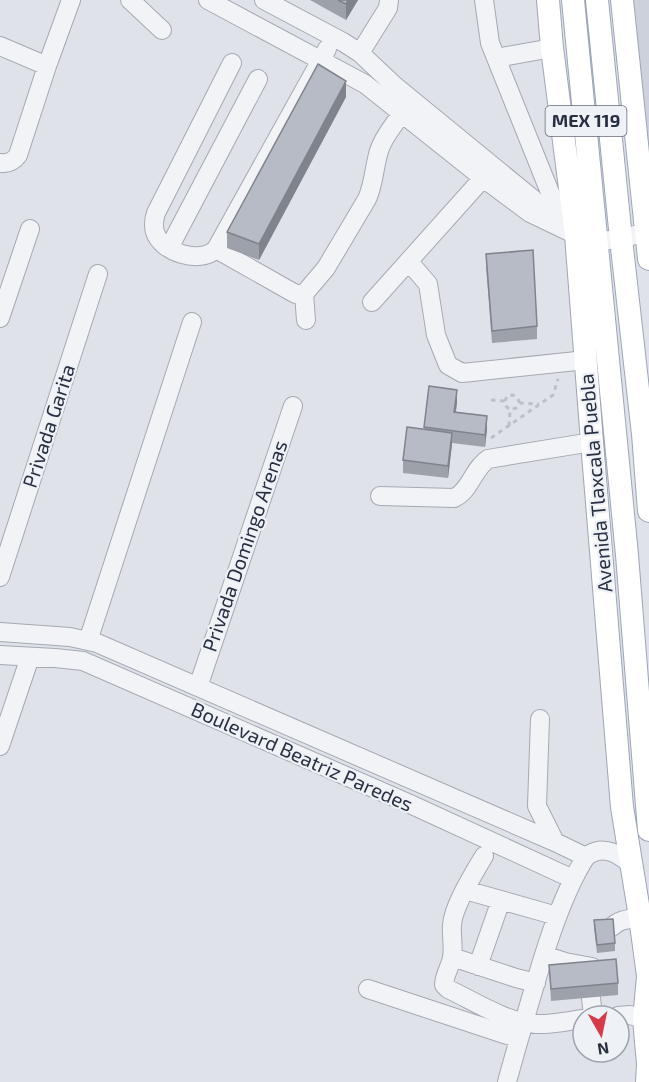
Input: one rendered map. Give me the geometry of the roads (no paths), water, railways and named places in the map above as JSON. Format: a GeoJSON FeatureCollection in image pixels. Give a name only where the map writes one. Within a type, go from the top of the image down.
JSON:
{"type":"FeatureCollection","features":[{"type":"Feature","properties":{"kind":"main road","name":"Avenida Tlaxcala Puebla"},"geometry":{"type":"LineString","coordinates":[[548,0],[552,48],[587,238],[627,555],[649,830]]}},
{"type":"Feature","properties":{"kind":"main road","name":"Avenida Tlaxcala Puebla"},"geometry":{"type":"LineString","coordinates":[[573,0],[587,238],[586,360],[622,807],[644,871],[649,980],[644,1019],[648,1064],[647,1082]]}},
{"type":"Feature","properties":{"kind":"main road","name":"MEX 119"},"geometry":{"type":"LineString","coordinates":[[597,0],[643,434],[649,511]]}},
{"type":"Feature","properties":{"kind":"main road"},"geometry":{"type":"LineString","coordinates":[[622,0],[649,259]]}},
{"type":"Feature","properties":{"kind":"street"},"geometry":{"type":"LineString","coordinates":[[0,163],[11,163],[18,155],[71,0]]}},
{"type":"Feature","properties":{"kind":"street"},"geometry":{"type":"LineString","coordinates":[[130,0],[162,30]]}},
{"type":"Feature","properties":{"kind":"street"},"geometry":{"type":"LineString","coordinates":[[208,0],[364,84],[521,207],[553,224],[587,238],[621,239],[647,232]]}},
{"type":"Feature","properties":{"kind":"street"},"geometry":{"type":"LineString","coordinates":[[264,0],[360,53],[396,86],[533,199],[553,224]]}},
{"type":"Feature","properties":{"kind":"street"},"geometry":{"type":"LineString","coordinates":[[360,53],[388,8],[389,0]]}},
{"type":"Feature","properties":{"kind":"street"},"geometry":{"type":"LineString","coordinates":[[484,0],[490,43],[552,195],[560,211],[587,238]]}},
{"type":"Feature","properties":{"kind":"street"},"geometry":{"type":"LineString","coordinates":[[232,63],[153,223],[160,242],[183,254],[207,255],[216,249],[334,37]]}},
{"type":"Feature","properties":{"kind":"street"},"geometry":{"type":"LineString","coordinates":[[0,46],[47,66]]}},
{"type":"Feature","properties":{"kind":"street"},"geometry":{"type":"LineString","coordinates":[[496,57],[552,48]]}},
{"type":"Feature","properties":{"kind":"street"},"geometry":{"type":"LineString","coordinates":[[169,248],[258,79]]}},
{"type":"Feature","properties":{"kind":"street"},"geometry":{"type":"LineString","coordinates":[[306,320],[304,294],[326,268],[367,199],[378,152],[402,113]]}},
{"type":"Feature","properties":{"kind":"street"},"geometry":{"type":"LineString","coordinates":[[372,303],[483,178]]}},
{"type":"Feature","properties":{"kind":"street"},"geometry":{"type":"LineString","coordinates":[[0,318],[30,229]]}},
{"type":"Feature","properties":{"kind":"street"},"geometry":{"type":"LineString","coordinates":[[216,249],[292,292],[304,294]]}},
{"type":"Feature","properties":{"kind":"street"},"geometry":{"type":"LineString","coordinates":[[409,262],[428,284],[436,335],[448,365],[462,373],[586,360]]}},
{"type":"Feature","properties":{"kind":"street","name":"Privada Garita"},"geometry":{"type":"LineString","coordinates":[[0,577],[98,274]]}},
{"type":"Feature","properties":{"kind":"street"},"geometry":{"type":"LineString","coordinates":[[88,641],[192,322]]}},
{"type":"Feature","properties":{"kind":"street","name":"Privada Domingo Arenas"},"geometry":{"type":"LineString","coordinates":[[198,687],[293,406]]}},
{"type":"Feature","properties":{"kind":"street"},"geometry":{"type":"LineString","coordinates":[[380,496],[454,498],[460,495],[483,462],[488,459],[592,442]]}},
{"type":"Feature","properties":{"kind":"street","name":"Boulevard Beatriz Paredes"},"geometry":{"type":"LineString","coordinates":[[0,632],[70,638],[107,647],[586,857]]}},
{"type":"Feature","properties":{"kind":"street","name":"Boulevard Beatriz Paredes"},"geometry":{"type":"LineString","coordinates":[[0,655],[83,661],[421,809],[573,879]]}},
{"type":"Feature","properties":{"kind":"street"},"geometry":{"type":"LineString","coordinates":[[0,746],[30,657]]}},
{"type":"Feature","properties":{"kind":"street"},"geometry":{"type":"LineString","coordinates":[[540,719],[537,806],[555,842]]}},
{"type":"Feature","properties":{"kind":"street"},"geometry":{"type":"LineString","coordinates":[[507,1082],[557,916],[573,879],[586,857],[596,852],[612,852],[644,871]]}},
{"type":"Feature","properties":{"kind":"street"},"geometry":{"type":"LineString","coordinates":[[484,856],[453,915],[452,957],[444,982],[446,987],[506,1017],[522,1030]]}},
{"type":"Feature","properties":{"kind":"street"},"geometry":{"type":"LineString","coordinates":[[465,890],[557,916]]}},
{"type":"Feature","properties":{"kind":"street"},"geometry":{"type":"LineString","coordinates":[[478,966],[501,900]]}},
{"type":"Feature","properties":{"kind":"street"},"geometry":{"type":"LineString","coordinates":[[612,927],[622,920],[645,913]]}},
{"type":"Feature","properties":{"kind":"street"},"geometry":{"type":"LineString","coordinates":[[544,955],[565,962],[594,964]]}},
{"type":"Feature","properties":{"kind":"street"},"geometry":{"type":"LineString","coordinates":[[452,957],[536,983]]}},
{"type":"Feature","properties":{"kind":"street"},"geometry":{"type":"LineString","coordinates":[[368,989],[504,1034],[546,1023],[571,1020]]}},
{"type":"Feature","properties":{"kind":"street"},"geometry":{"type":"LineString","coordinates":[[591,998],[592,1004]]}},
{"type":"Feature","properties":{"kind":"street"},"geometry":{"type":"LineString","coordinates":[[631,1016],[644,1019]]}}]}
